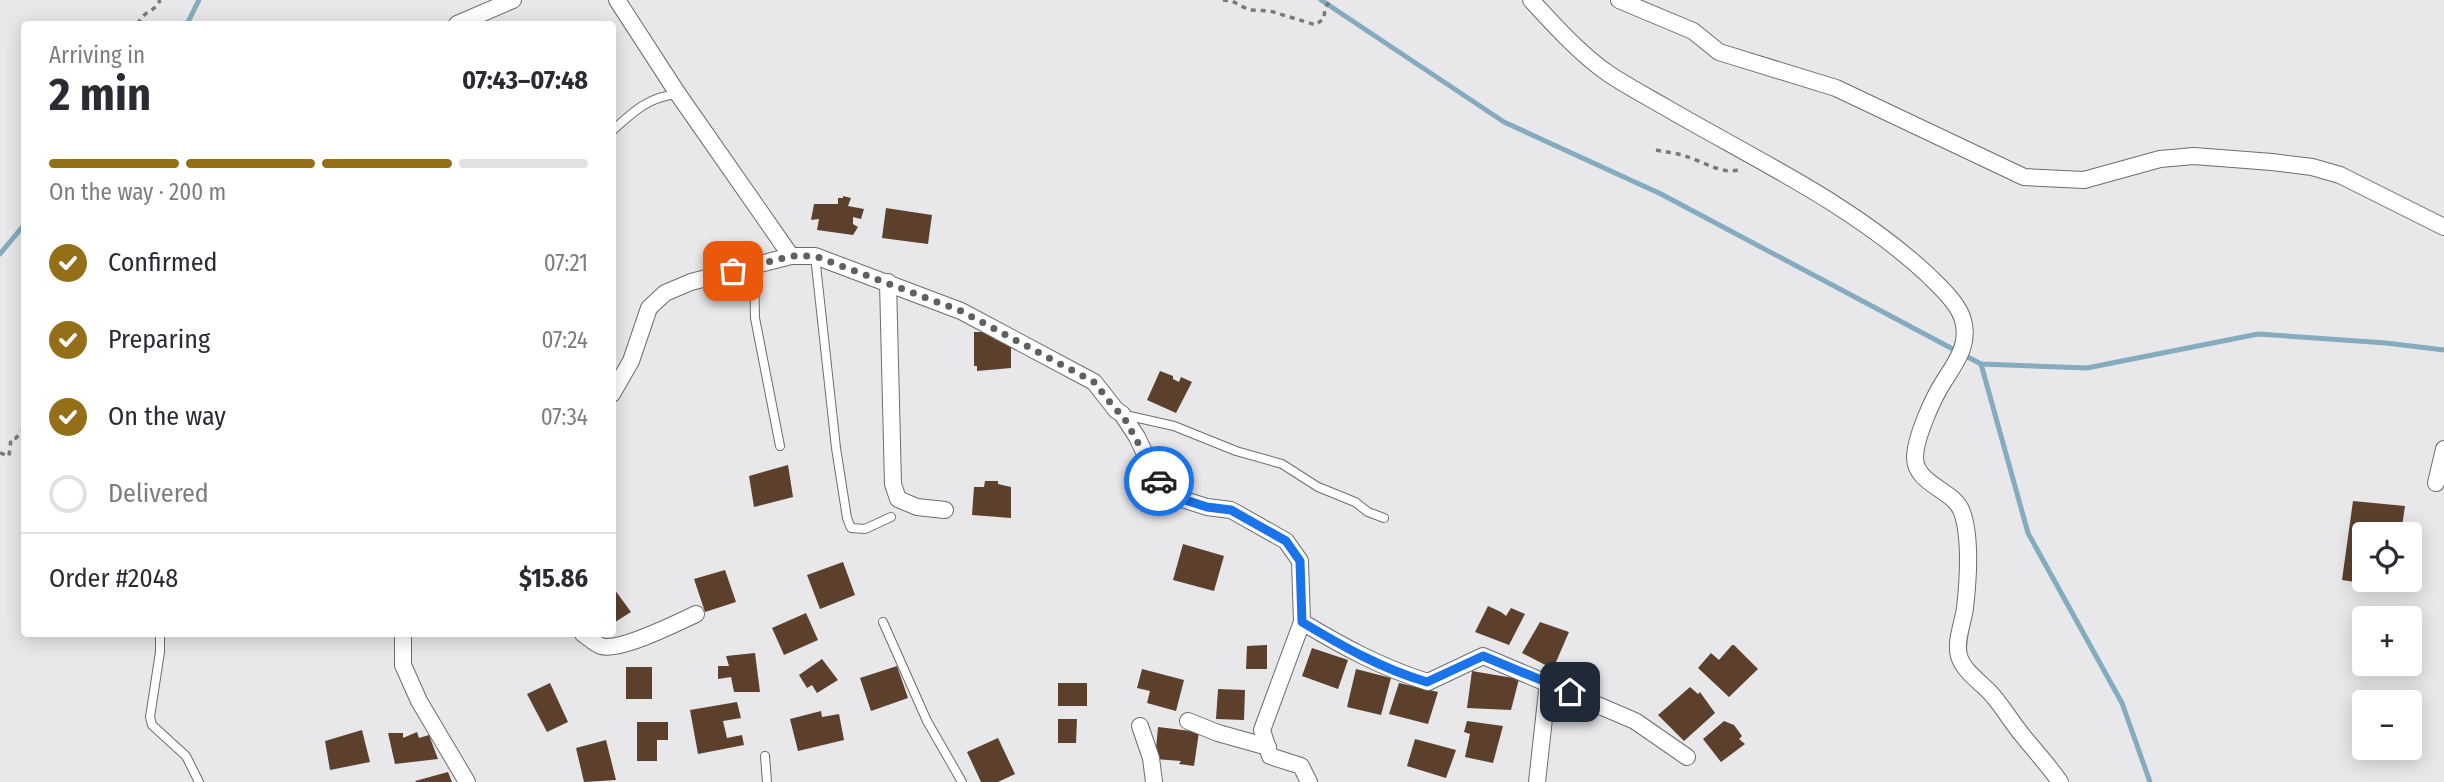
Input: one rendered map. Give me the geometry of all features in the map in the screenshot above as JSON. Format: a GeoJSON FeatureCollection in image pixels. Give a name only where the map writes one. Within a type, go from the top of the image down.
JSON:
{"type":"FeatureCollection","features":[{"type":"Feature","properties":{"kind":"street"},"geometry":{"type":"LineString","coordinates":[[464,21],[513,0]]}},
{"type":"Feature","properties":{"kind":"street"},"geometry":{"type":"LineString","coordinates":[[617,0],[678,94],[791,256]]}},
{"type":"Feature","properties":{"kind":"street"},"geometry":{"type":"LineString","coordinates":[[1531,0],[1555,26],[1607,73],[1865,224],[1907,256],[1944,290],[1962,316],[1964,338],[1961,355],[1943,382],[1931,408],[1919,436],[1915,457],[1918,468],[1930,483],[1954,500],[1962,510],[1966,533],[1967,575],[1959,656],[2060,782]]}},
{"type":"Feature","properties":{"kind":"street"},"geometry":{"type":"LineString","coordinates":[[1619,0],[1693,31],[1719,52],[1836,89],[2024,177],[2084,180],[2160,159],[2183,157],[2272,162],[2312,167],[2340,175],[2444,227]]}},
{"type":"Feature","properties":{"kind":"street"},"geometry":{"type":"LineString","coordinates":[[616,387],[631,361],[649,308],[665,293],[691,282],[791,256],[815,256],[961,311],[1094,382],[1122,414],[1137,437],[1157,479],[1176,497],[1207,507],[1231,510],[1286,541],[1300,561],[1302,622],[1262,730],[1270,756],[1301,766],[1309,782]]}},
{"type":"Feature","properties":{"kind":"street"},"geometry":{"type":"LineString","coordinates":[[888,282],[893,484],[898,499],[917,508],[945,510]]}},
{"type":"Feature","properties":{"kind":"street"},"geometry":{"type":"LineString","coordinates":[[2436,483],[2444,449]]}},
{"type":"Feature","properties":{"kind":"street"},"geometry":{"type":"LineString","coordinates":[[587,637],[600,646],[613,647],[696,614]]}},
{"type":"Feature","properties":{"kind":"street"},"geometry":{"type":"LineString","coordinates":[[1302,622],[1394,672],[1427,682],[1483,656],[1634,720],[1687,757]]}},
{"type":"Feature","properties":{"kind":"street"},"geometry":{"type":"LineString","coordinates":[[403,637],[403,664],[414,689],[467,782]]}},
{"type":"Feature","properties":{"kind":"street"},"geometry":{"type":"LineString","coordinates":[[1537,782],[1548,682]]}},
{"type":"Feature","properties":{"kind":"street"},"geometry":{"type":"LineString","coordinates":[[1188,721],[1268,747]]}},
{"type":"Feature","properties":{"kind":"street"},"geometry":{"type":"LineString","coordinates":[[1140,726],[1151,758],[1154,782]]}},
{"type":"Feature","properties":{"kind":"lane"},"geometry":{"type":"LineString","coordinates":[[616,128],[636,110],[660,96],[678,94]]}},
{"type":"Feature","properties":{"kind":"lane"},"geometry":{"type":"LineString","coordinates":[[815,256],[834,434],[847,518],[851,528],[865,529],[891,517]]}},
{"type":"Feature","properties":{"kind":"lane"},"geometry":{"type":"LineString","coordinates":[[754,266],[755,318],[780,446]]}},
{"type":"Feature","properties":{"kind":"lane"},"geometry":{"type":"LineString","coordinates":[[1122,414],[1174,426],[1282,464],[1318,487],[1384,518]]}},
{"type":"Feature","properties":{"kind":"lane"},"geometry":{"type":"LineString","coordinates":[[883,622],[928,721],[962,782]]}},
{"type":"Feature","properties":{"kind":"lane"},"geometry":{"type":"LineString","coordinates":[[160,637],[150,717],[152,725],[186,756],[199,782]]}},
{"type":"Feature","properties":{"kind":"lane"},"geometry":{"type":"LineString","coordinates":[[765,756],[767,782]]}},
{"type":"Feature","properties":{"kind":"path"},"geometry":{"type":"LineString","coordinates":[[139,21],[142,15],[158,6],[160,0]]}},
{"type":"Feature","properties":{"kind":"path"},"geometry":{"type":"LineString","coordinates":[[1223,0],[1316,25],[1324,18],[1325,8],[1331,0]]}},
{"type":"Feature","properties":{"kind":"path"},"geometry":{"type":"LineString","coordinates":[[1656,150],[1681,154],[1719,169],[1737,171],[1759,162]]}},
{"type":"Feature","properties":{"kind":"path"},"geometry":{"type":"LineString","coordinates":[[0,453],[9,456],[11,439],[21,432]]}},
{"type":"Feature","properties":{"kind":"building"},"geometry":{"type":"Polygon","coordinates":[[[838,198],[851,198],[848,206],[864,209],[861,219],[853,217],[853,224],[858,227],[853,235],[817,230],[819,219],[811,220],[814,204],[838,204],[838,198]]]}},
{"type":"Feature","properties":{"kind":"building"},"geometry":{"type":"Polygon","coordinates":[[[886,208],[932,215],[928,244],[882,238],[886,208]]]}},
{"type":"Feature","properties":{"kind":"building"},"geometry":{"type":"Polygon","coordinates":[[[974,332],[995,332],[995,340],[1011,340],[1011,368],[977,371],[977,366],[974,366],[974,332]]]}},
{"type":"Feature","properties":{"kind":"building"},"geometry":{"type":"Polygon","coordinates":[[[1160,371],[1173,376],[1173,379],[1179,382],[1181,377],[1192,382],[1176,413],[1147,400],[1160,371]]]}},
{"type":"Feature","properties":{"kind":"building"},"geometry":{"type":"Polygon","coordinates":[[[788,465],[793,497],[754,507],[749,476],[788,465]]]}},
{"type":"Feature","properties":{"kind":"building"},"geometry":{"type":"Polygon","coordinates":[[[985,481],[998,481],[998,484],[1011,487],[1011,518],[972,515],[974,487],[984,487],[985,481]]]}},
{"type":"Feature","properties":{"kind":"building"},"geometry":{"type":"Polygon","coordinates":[[[2353,501],[2405,506],[2403,522],[2352,522],[2352,582],[2342,580],[2353,501]]]}},
{"type":"Feature","properties":{"kind":"building"},"geometry":{"type":"Polygon","coordinates":[[[1183,544],[1224,556],[1214,591],[1173,580],[1183,544]]]}},
{"type":"Feature","properties":{"kind":"building"},"geometry":{"type":"Polygon","coordinates":[[[843,562],[855,595],[820,609],[807,575],[843,562]]]}},
{"type":"Feature","properties":{"kind":"building"},"geometry":{"type":"Polygon","coordinates":[[[725,570],[736,602],[705,612],[694,579],[725,570]]]}},
{"type":"Feature","properties":{"kind":"building"},"geometry":{"type":"Polygon","coordinates":[[[616,591],[631,612],[616,621],[616,591]]]}},
{"type":"Feature","properties":{"kind":"building"},"geometry":{"type":"Polygon","coordinates":[[[1488,606],[1506,616],[1511,608],[1525,614],[1509,645],[1475,632],[1488,606]]]}},
{"type":"Feature","properties":{"kind":"building"},"geometry":{"type":"Polygon","coordinates":[[[806,613],[818,640],[784,655],[772,628],[806,613]]]}},
{"type":"Feature","properties":{"kind":"building"},"geometry":{"type":"Polygon","coordinates":[[[1540,622],[1569,632],[1553,669],[1522,653],[1540,622]]]}},
{"type":"Feature","properties":{"kind":"building"},"geometry":{"type":"Polygon","coordinates":[[[1267,645],[1267,669],[1246,669],[1247,646],[1267,645]]]}},
{"type":"Feature","properties":{"kind":"building"},"geometry":{"type":"Polygon","coordinates":[[[1732,645],[1758,669],[1729,697],[1698,668],[1711,653],[1719,660],[1732,645]]]}},
{"type":"Feature","properties":{"kind":"building"},"geometry":{"type":"Polygon","coordinates":[[[1312,648],[1348,660],[1338,689],[1302,676],[1312,648]]]}},
{"type":"Feature","properties":{"kind":"building"},"geometry":{"type":"Polygon","coordinates":[[[755,653],[760,692],[734,692],[731,677],[718,679],[718,666],[729,666],[726,656],[755,653]]]}},
{"type":"Feature","properties":{"kind":"building"},"geometry":{"type":"Polygon","coordinates":[[[822,659],[838,680],[817,693],[812,685],[807,688],[799,675],[822,659]]]}},
{"type":"Feature","properties":{"kind":"building"},"geometry":{"type":"Polygon","coordinates":[[[897,666],[908,698],[871,711],[860,678],[897,666]]]}},
{"type":"Feature","properties":{"kind":"building"},"geometry":{"type":"Polygon","coordinates":[[[626,667],[652,667],[652,699],[626,699],[626,667]]]}},
{"type":"Feature","properties":{"kind":"building"},"geometry":{"type":"Polygon","coordinates":[[[1142,669],[1184,680],[1176,711],[1147,703],[1150,691],[1137,688],[1142,669]]]}},
{"type":"Feature","properties":{"kind":"building"},"geometry":{"type":"Polygon","coordinates":[[[1356,669],[1391,678],[1381,715],[1347,707],[1356,669]]]}},
{"type":"Feature","properties":{"kind":"building"},"geometry":{"type":"Polygon","coordinates":[[[1472,671],[1519,679],[1511,710],[1467,708],[1472,671]]]}},
{"type":"Feature","properties":{"kind":"building"},"geometry":{"type":"Polygon","coordinates":[[[550,683],[568,722],[547,732],[527,694],[550,683]]]}},
{"type":"Feature","properties":{"kind":"building"},"geometry":{"type":"Polygon","coordinates":[[[1058,683],[1087,683],[1087,706],[1058,706],[1058,683]]]}},
{"type":"Feature","properties":{"kind":"building"},"geometry":{"type":"Polygon","coordinates":[[[1399,683],[1438,692],[1428,724],[1389,714],[1399,683]]]}},
{"type":"Feature","properties":{"kind":"building"},"geometry":{"type":"Polygon","coordinates":[[[1690,687],[1698,694],[1700,692],[1715,713],[1684,741],[1658,715],[1690,687]]]}},
{"type":"Feature","properties":{"kind":"building"},"geometry":{"type":"Polygon","coordinates":[[[1218,689],[1245,690],[1244,720],[1216,719],[1218,689]]]}},
{"type":"Feature","properties":{"kind":"building"},"geometry":{"type":"Polygon","coordinates":[[[737,702],[741,718],[723,721],[727,738],[742,735],[744,745],[698,754],[690,710],[737,702]]]}},
{"type":"Feature","properties":{"kind":"building"},"geometry":{"type":"Polygon","coordinates":[[[821,711],[822,717],[839,714],[844,740],[798,751],[790,719],[821,711]]]}},
{"type":"Feature","properties":{"kind":"building"},"geometry":{"type":"Polygon","coordinates":[[[1058,719],[1077,719],[1076,743],[1058,743],[1058,719]]]}},
{"type":"Feature","properties":{"kind":"building"},"geometry":{"type":"Polygon","coordinates":[[[1467,721],[1503,726],[1493,763],[1465,757],[1470,734],[1464,732],[1467,721]]]}},
{"type":"Feature","properties":{"kind":"building"},"geometry":{"type":"Polygon","coordinates":[[[1724,721],[1734,725],[1742,736],[1739,739],[1745,744],[1721,762],[1703,739],[1724,721]]]}},
{"type":"Feature","properties":{"kind":"building"},"geometry":{"type":"Polygon","coordinates":[[[637,722],[668,722],[668,740],[657,740],[657,761],[637,761],[637,722]]]}},
{"type":"Feature","properties":{"kind":"building"},"geometry":{"type":"Polygon","coordinates":[[[1158,727],[1199,732],[1194,766],[1179,764],[1181,761],[1155,759],[1158,727]]]}},
{"type":"Feature","properties":{"kind":"building"},"geometry":{"type":"Polygon","coordinates":[[[362,730],[370,762],[330,770],[325,741],[362,730]]]}},
{"type":"Feature","properties":{"kind":"building"},"geometry":{"type":"Polygon","coordinates":[[[417,732],[419,738],[429,735],[438,759],[395,764],[388,733],[403,733],[403,738],[417,732]]]}},
{"type":"Feature","properties":{"kind":"building"},"geometry":{"type":"Polygon","coordinates":[[[998,738],[1015,774],[998,782],[981,782],[967,752],[998,738]]]}},
{"type":"Feature","properties":{"kind":"building"},"geometry":{"type":"Polygon","coordinates":[[[1415,739],[1456,750],[1446,778],[1407,766],[1415,739]]]}},
{"type":"Feature","properties":{"kind":"building"},"geometry":{"type":"Polygon","coordinates":[[[606,740],[616,780],[584,782],[576,748],[606,740]]]}},
{"type":"Feature","properties":{"kind":"building"},"geometry":{"type":"Polygon","coordinates":[[[448,772],[452,782],[415,781],[448,772]]]}},
{"type":"Feature","properties":{"kind":"waterway"},"geometry":{"type":"LineString","coordinates":[[188,21],[199,0]]}},
{"type":"Feature","properties":{"kind":"waterway"},"geometry":{"type":"LineString","coordinates":[[1321,0],[1504,122],[1661,194],[1981,364],[2087,368],[2258,334],[2444,350]]}},
{"type":"Feature","properties":{"kind":"waterway"},"geometry":{"type":"LineString","coordinates":[[0,254],[21,229]]}},
{"type":"Feature","properties":{"kind":"waterway"},"geometry":{"type":"LineString","coordinates":[[1981,364],[2028,533],[2122,703],[2150,782]]}},
{"type":"Feature","properties":{"kind":"way so far"},"geometry":{"type":"LineString","coordinates":[[733,271],[791,256],[815,256],[961,311],[1094,382],[1122,414],[1159,481]]}},
{"type":"Feature","properties":{"kind":"route"},"geometry":{"type":"LineString","coordinates":[[1159,481],[1176,497],[1207,507],[1231,510],[1286,541],[1300,561],[1302,622],[1341,645],[1394,672],[1427,682],[1483,656],[1570,692]]}}]}
